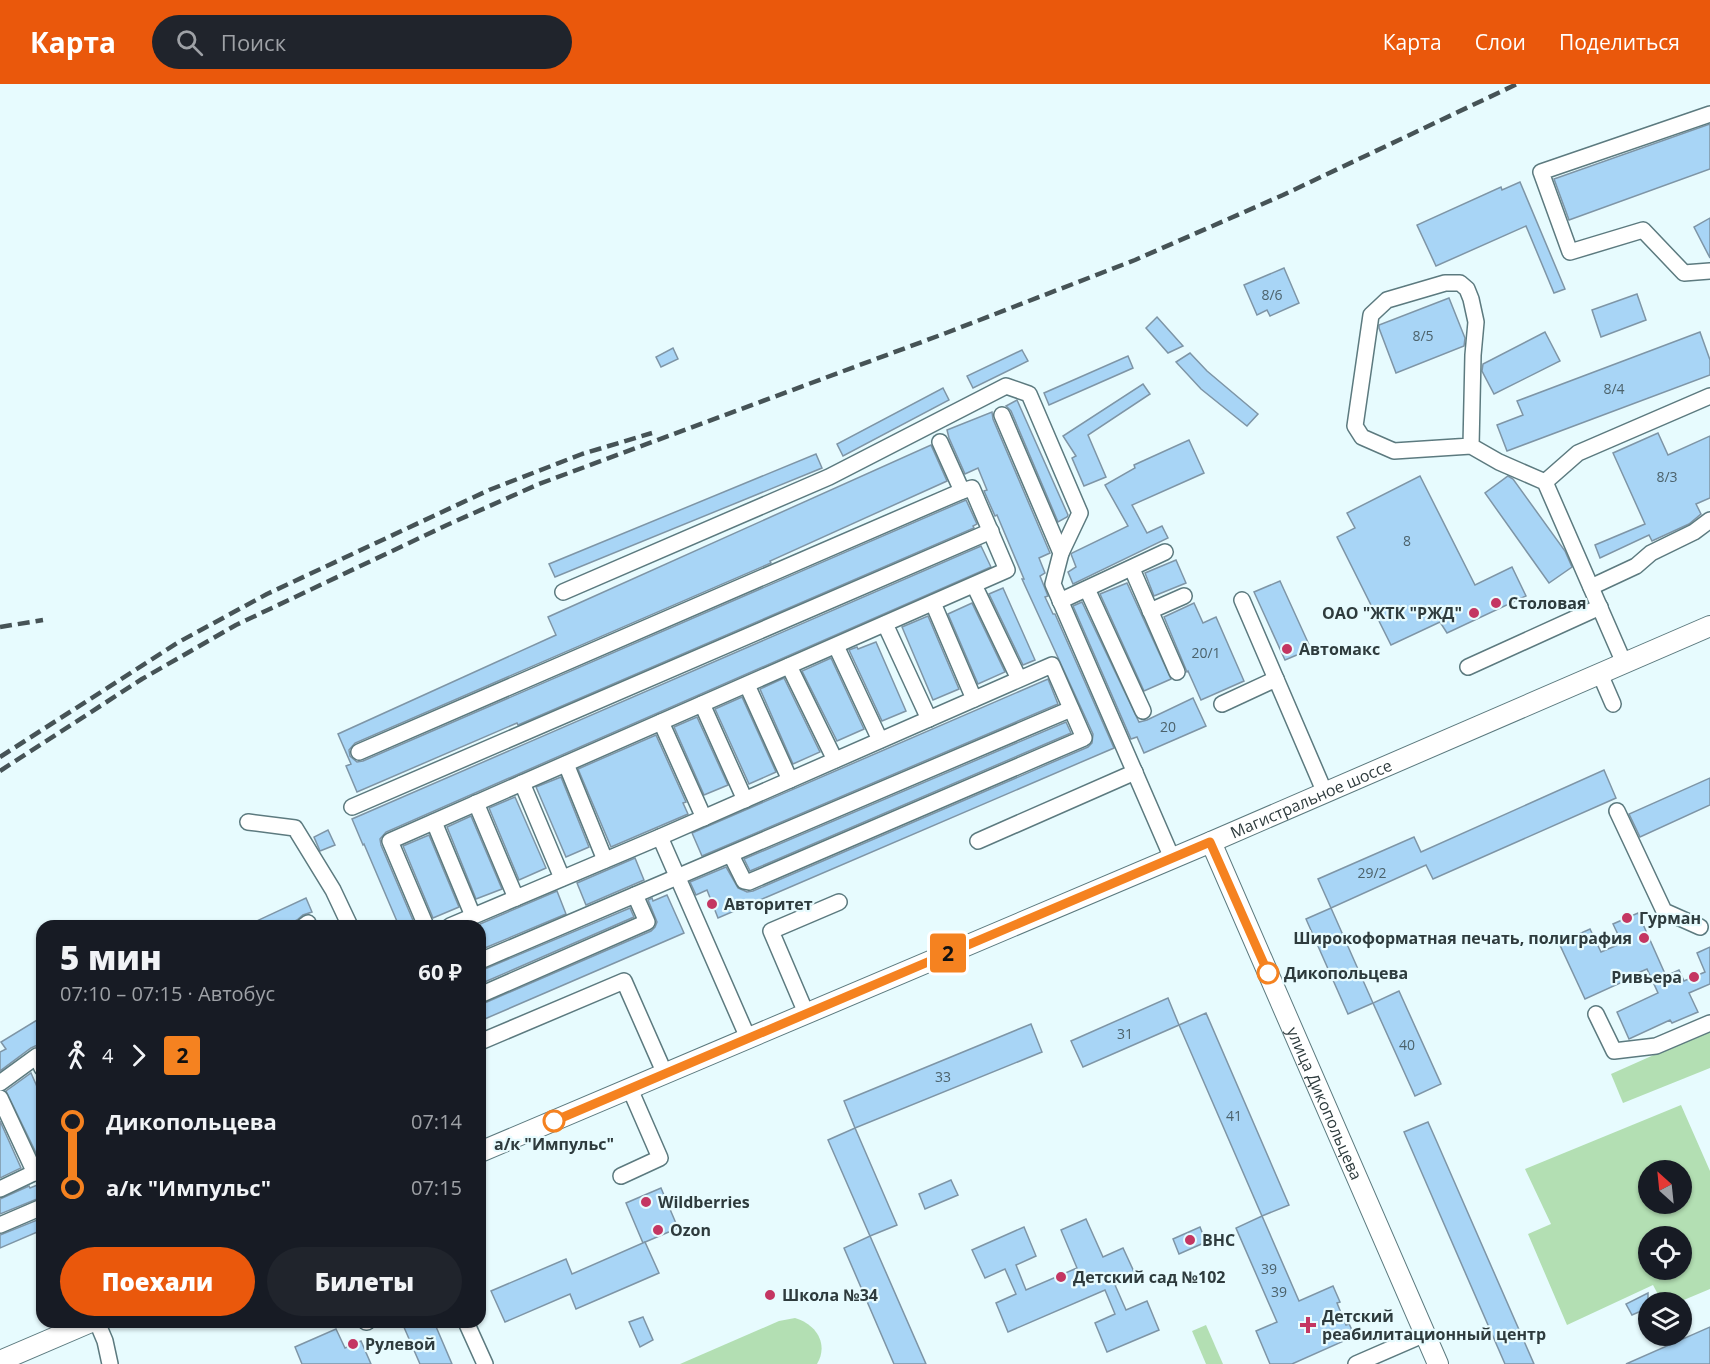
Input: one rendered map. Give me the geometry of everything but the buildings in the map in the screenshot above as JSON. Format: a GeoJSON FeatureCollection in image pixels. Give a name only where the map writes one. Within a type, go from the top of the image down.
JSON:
{"type":"FeatureCollection","features":[{"type":"Feature","properties":{"kind":"main road","name":"Магистральное шоссе"},"geometry":{"type":"LineString","coordinates":[[486,1149],[1325,793],[1710,626]]}},
{"type":"Feature","properties":{"kind":"main road","name":"улица Дикопольцева"},"geometry":{"type":"LineString","coordinates":[[1210,842],[1438,1364]]}},
{"type":"Feature","properties":{"kind":"main road"},"geometry":{"type":"LineString","coordinates":[[0,1361],[77,1328]]}},
{"type":"Feature","properties":{"kind":"lane"},"geometry":{"type":"LineString","coordinates":[[1710,114],[1541,172],[1570,252],[1643,230],[1684,273],[1710,271]]}},
{"type":"Feature","properties":{"kind":"lane"},"geometry":{"type":"LineString","coordinates":[[1471,446],[1476,322],[1472,299],[1467,289],[1460,283],[1445,283],[1387,300],[1371,315],[1355,426],[1362,437],[1394,451],[1471,446],[1499,462],[1545,482],[1624,663]]}},
{"type":"Feature","properties":{"kind":"lane"},"geometry":{"type":"LineString","coordinates":[[563,592],[829,477],[1006,386],[1029,394],[1080,513],[1060,553],[1053,584],[1172,858]]}},
{"type":"Feature","properties":{"kind":"lane"},"geometry":{"type":"LineString","coordinates":[[1545,482],[1578,453],[1710,396]]}},
{"type":"Feature","properties":{"kind":"lane"},"geometry":{"type":"LineString","coordinates":[[1002,415],[1060,553]]}},
{"type":"Feature","properties":{"kind":"lane"},"geometry":{"type":"LineString","coordinates":[[939,442],[962,491]]}},
{"type":"Feature","properties":{"kind":"lane"},"geometry":{"type":"LineString","coordinates":[[358,752],[972,488],[1007,570],[390,841],[423,920]]}},
{"type":"Feature","properties":{"kind":"lane"},"geometry":{"type":"LineString","coordinates":[[1591,587],[1636,566],[1651,553],[1694,532],[1710,520]]}},
{"type":"Feature","properties":{"kind":"lane"},"geometry":{"type":"LineString","coordinates":[[351,807],[990,531]]}},
{"type":"Feature","properties":{"kind":"lane"},"geometry":{"type":"LineString","coordinates":[[1060,601],[1165,552]]}},
{"type":"Feature","properties":{"kind":"lane"},"geometry":{"type":"LineString","coordinates":[[1132,569],[1177,672]]}},
{"type":"Feature","properties":{"kind":"lane"},"geometry":{"type":"LineString","coordinates":[[974,585],[1019,679]]}},
{"type":"Feature","properties":{"kind":"lane"},"geometry":{"type":"LineString","coordinates":[[1087,589],[1143,711]]}},
{"type":"Feature","properties":{"kind":"lane"},"geometry":{"type":"LineString","coordinates":[[1150,611],[1184,596]]}},
{"type":"Feature","properties":{"kind":"lane"},"geometry":{"type":"LineString","coordinates":[[1242,600],[1325,793]]}},
{"type":"Feature","properties":{"kind":"lane"},"geometry":{"type":"LineString","coordinates":[[933,603],[974,699]]}},
{"type":"Feature","properties":{"kind":"lane"},"geometry":{"type":"LineString","coordinates":[[1468,667],[1600,607]]}},
{"type":"Feature","properties":{"kind":"lane"},"geometry":{"type":"LineString","coordinates":[[885,624],[929,718]]}},
{"type":"Feature","properties":{"kind":"lane"},"geometry":{"type":"LineString","coordinates":[[836,646],[880,740]]}},
{"type":"Feature","properties":{"kind":"lane"},"geometry":{"type":"LineString","coordinates":[[464,920],[704,818],[1052,665],[1084,738],[749,882],[744,881],[731,855]]}},
{"type":"Feature","properties":{"kind":"lane"},"geometry":{"type":"LineString","coordinates":[[789,666],[835,760]]}},
{"type":"Feature","properties":{"kind":"lane"},"geometry":{"type":"LineString","coordinates":[[1600,674],[1613,704]]}},
{"type":"Feature","properties":{"kind":"lane"},"geometry":{"type":"LineString","coordinates":[[1222,704],[1276,679]]}},
{"type":"Feature","properties":{"kind":"lane"},"geometry":{"type":"LineString","coordinates":[[747,685],[790,780]]}},
{"type":"Feature","properties":{"kind":"lane"},"geometry":{"type":"LineString","coordinates":[[702,704],[745,800]]}},
{"type":"Feature","properties":{"kind":"lane"},"geometry":{"type":"LineString","coordinates":[[486,958],[1071,709]]}},
{"type":"Feature","properties":{"kind":"lane"},"geometry":{"type":"LineString","coordinates":[[661,722],[704,818]]}},
{"type":"Feature","properties":{"kind":"lane"},"geometry":{"type":"LineString","coordinates":[[566,764],[605,860]]}},
{"type":"Feature","properties":{"kind":"lane"},"geometry":{"type":"LineString","coordinates":[[978,841],[1135,772]]}},
{"type":"Feature","properties":{"kind":"lane"},"geometry":{"type":"LineString","coordinates":[[522,783],[562,878]]}},
{"type":"Feature","properties":{"kind":"lane"},"geometry":{"type":"LineString","coordinates":[[476,803],[516,898]]}},
{"type":"Feature","properties":{"kind":"lane"},"geometry":{"type":"LineString","coordinates":[[1617,811],[1664,910],[1700,927]]}},
{"type":"Feature","properties":{"kind":"lane"},"geometry":{"type":"LineString","coordinates":[[248,822],[295,828],[333,890],[348,920]]}},
{"type":"Feature","properties":{"kind":"lane"},"geometry":{"type":"LineString","coordinates":[[434,822],[473,916]]}},
{"type":"Feature","properties":{"kind":"lane"},"geometry":{"type":"LineString","coordinates":[[660,837],[748,1038]]}},
{"type":"Feature","properties":{"kind":"lane"},"geometry":{"type":"LineString","coordinates":[[486,991],[647,922],[635,895]]}},
{"type":"Feature","properties":{"kind":"lane"},"geometry":{"type":"LineString","coordinates":[[806,1013],[771,931],[839,902]]}},
{"type":"Feature","properties":{"kind":"lane"},"geometry":{"type":"LineString","coordinates":[[486,1039],[624,981],[665,1074]]}},
{"type":"Feature","properties":{"kind":"lane"},"geometry":{"type":"LineString","coordinates":[[1596,1014],[1614,1051],[1656,1047],[1710,1023]]}},
{"type":"Feature","properties":{"kind":"lane"},"geometry":{"type":"LineString","coordinates":[[0,1083],[36,1057]]}},
{"type":"Feature","properties":{"kind":"lane"},"geometry":{"type":"LineString","coordinates":[[621,1176],[660,1158],[630,1089]]}},
{"type":"Feature","properties":{"kind":"lane"},"geometry":{"type":"LineString","coordinates":[[0,1098],[36,1167]]}},
{"type":"Feature","properties":{"kind":"lane"},"geometry":{"type":"LineString","coordinates":[[0,1189],[36,1172]]}},
{"type":"Feature","properties":{"kind":"lane"},"geometry":{"type":"LineString","coordinates":[[0,1225],[36,1210]]}},
{"type":"Feature","properties":{"kind":"lane"},"geometry":{"type":"LineString","coordinates":[[100,1328],[110,1364]]}},
{"type":"Feature","properties":{"kind":"lane"},"geometry":{"type":"LineString","coordinates":[[469,1328],[485,1364]]}},
{"type":"Feature","properties":{"kind":"lane"},"geometry":{"type":"LineString","coordinates":[[1356,1364],[1425,1334]]}},
{"type":"Feature","properties":{"kind":"green space"},"geometry":{"type":"Polygon","coordinates":[[[1710,1030],[1710,1068],[1623,1103],[1611,1074],[1710,1030]]]}},
{"type":"Feature","properties":{"kind":"green space"},"geometry":{"type":"Polygon","coordinates":[[[1681,1105],[1710,1171],[1710,1289],[1692,1297],[1692,1292],[1657,1292],[1653,1285],[1567,1325],[1528,1234],[1551,1224],[1525,1169],[1681,1105]]]}},
{"type":"Feature","properties":{"kind":"green space"},"geometry":{"type":"Polygon","coordinates":[[[795,1318],[809,1325],[821,1342],[822,1349],[817,1364],[680,1364],[779,1321],[795,1318]]]}},
{"type":"Feature","properties":{"kind":"green space"},"geometry":{"type":"Polygon","coordinates":[[[1206,1325],[1223,1364],[1206,1364],[1192,1331],[1206,1325]]]}},
{"type":"Feature","properties":{"kind":"railway"},"geometry":{"type":"LineString","coordinates":[[0,771],[142,679],[236,625],[447,525],[539,484],[946,333],[1135,260],[1283,195],[1517,84]]}},
{"type":"Feature","properties":{"kind":"railway"},"geometry":{"type":"LineString","coordinates":[[0,757],[177,643],[267,594],[489,490],[582,454],[652,433]]}},
{"type":"Feature","properties":{"kind":"railway"},"geometry":{"type":"LineString","coordinates":[[0,627],[43,620]]}},
{"type":"Feature","properties":{"kind":"bus line","name":"2"},"geometry":{"type":"LineString","coordinates":[[554,1121],[1210,842],[1268,973]]}},
{"type":"Feature","properties":{"kind":"place","name":"Столовая"},"geometry":{"type":"Point","coordinates":[1496,603]}},
{"type":"Feature","properties":{"kind":"place","name":"ОАО \"ЖТК \"РЖД\""},"geometry":{"type":"Point","coordinates":[1474,613]}},
{"type":"Feature","properties":{"kind":"place","name":"Автомакс"},"geometry":{"type":"Point","coordinates":[1287,649]}},
{"type":"Feature","properties":{"kind":"place","name":"Авторитет"},"geometry":{"type":"Point","coordinates":[712,904]}},
{"type":"Feature","properties":{"kind":"place","name":"Гурман"},"geometry":{"type":"Point","coordinates":[1627,918]}},
{"type":"Feature","properties":{"kind":"place","name":"Широкоформатная печать, полиграфия"},"geometry":{"type":"Point","coordinates":[1644,938]}},
{"type":"Feature","properties":{"kind":"place","name":"Дикопольцева"},"geometry":{"type":"Point","coordinates":[1268,973]}},
{"type":"Feature","properties":{"kind":"place","name":"Ривьера"},"geometry":{"type":"Point","coordinates":[1694,977]}},
{"type":"Feature","properties":{"kind":"place","name":"а/к \"Импульс\""},"geometry":{"type":"Point","coordinates":[554,1121]}},
{"type":"Feature","properties":{"kind":"place","name":"Wildberries"},"geometry":{"type":"Point","coordinates":[646,1202]}},
{"type":"Feature","properties":{"kind":"place","name":"Ozon"},"geometry":{"type":"Point","coordinates":[658,1230]}},
{"type":"Feature","properties":{"kind":"place","name":"ВНС"},"geometry":{"type":"Point","coordinates":[1190,1240]}},
{"type":"Feature","properties":{"kind":"place","name":"Детский сад №102"},"geometry":{"type":"Point","coordinates":[1061,1277]}},
{"type":"Feature","properties":{"kind":"place","name":"Школа №34"},"geometry":{"type":"Point","coordinates":[770,1295]}},
{"type":"Feature","properties":{"kind":"place","name":"Детский реабилитационный центр"},"geometry":{"type":"Point","coordinates":[1308,1325]}},
{"type":"Feature","properties":{"kind":"place","name":"Рулевой"},"geometry":{"type":"Point","coordinates":[353,1344]}}]}
